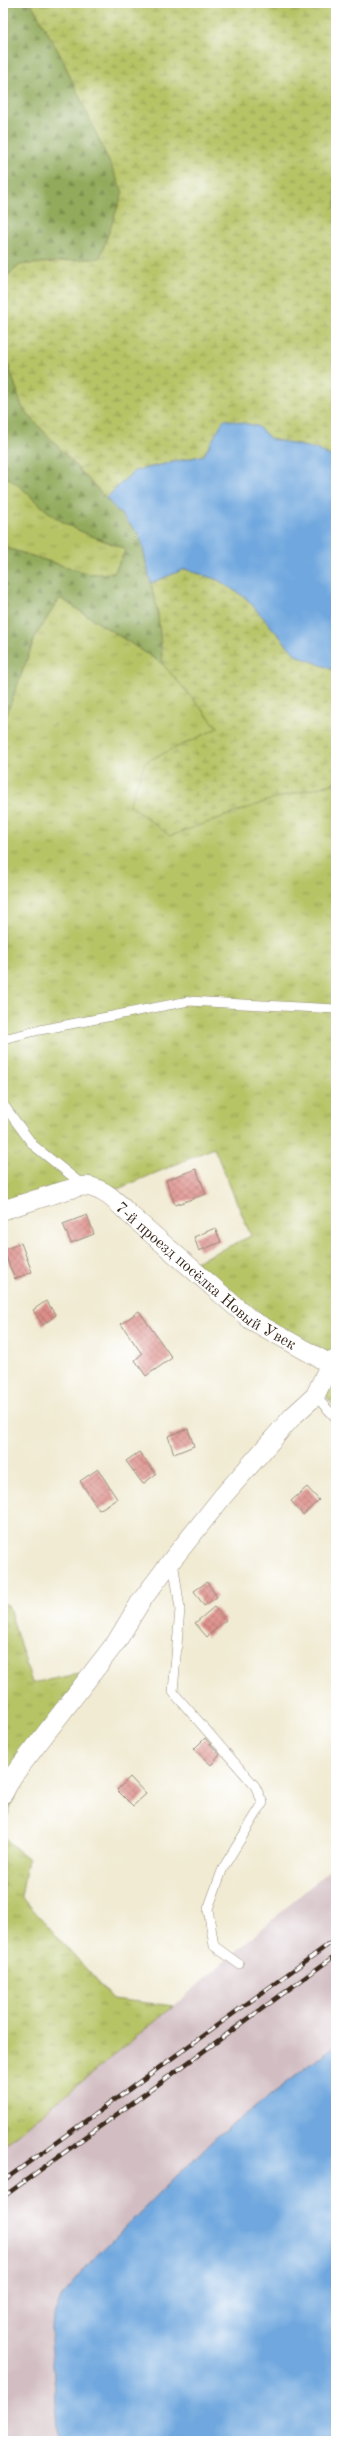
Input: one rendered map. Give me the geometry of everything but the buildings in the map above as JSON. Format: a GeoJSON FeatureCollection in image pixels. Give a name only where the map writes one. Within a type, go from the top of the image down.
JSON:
{"type":"FeatureCollection","features":[{"type":"Feature","properties":{"kind":"street"},"geometry":{"type":"LineString","coordinates":[[3,1210],[85,1186]]}},
{"type":"Feature","properties":{"kind":"street","name":"7-й проезд посёлка Новый Увек"},"geometry":{"type":"LineString","coordinates":[[3,1794],[12,1777],[117,1640],[142,1601],[172,1560],[223,1496],[293,1416],[315,1396],[333,1362],[251,1320],[129,1214],[112,1196],[85,1186]]}},
{"type":"Feature","properties":{"kind":"lane"},"geometry":{"type":"LineString","coordinates":[[3,1039],[40,1030],[190,1001],[336,1009]]}},
{"type":"Feature","properties":{"kind":"lane"},"geometry":{"type":"LineString","coordinates":[[3,1104],[33,1145],[85,1186]]}},
{"type":"Feature","properties":{"kind":"lane"},"geometry":{"type":"LineString","coordinates":[[315,1396],[336,1418]]}},
{"type":"Feature","properties":{"kind":"lane"},"geometry":{"type":"LineString","coordinates":[[172,1560],[180,1609],[173,1692],[255,1786],[263,1803],[223,1868],[208,1909],[214,1946],[239,1964]]}},
{"type":"Feature","properties":{"kind":"shaded area"},"geometry":{"type":"Polygon","coordinates":[[[336,1864],[336,2045],[215,2138],[95,2257],[63,2294],[53,2316],[51,2340],[59,2441],[3,2441],[3,2146],[174,2006],[336,1864]]]}},
{"type":"Feature","properties":{"kind":"green space"},"geometry":{"type":"Polygon","coordinates":[[[3,3],[31,3],[61,56],[123,192],[100,258],[20,265],[3,279],[3,3]]]}},
{"type":"Feature","properties":{"kind":"green space"},"geometry":{"type":"Polygon","coordinates":[[[31,3],[336,3],[336,459],[316,449],[271,439],[257,426],[204,455],[134,471],[106,498],[23,409],[3,348],[3,280],[20,265],[100,258],[123,192],[61,56],[31,3]]]}},
{"type":"Feature","properties":{"kind":"green space"},"geometry":{"type":"Polygon","coordinates":[[[3,348],[23,409],[140,535],[158,613],[163,664],[60,598],[36,635],[6,716],[3,701],[3,547],[90,574],[114,573],[126,549],[84,533],[64,523],[3,475],[3,348]]]}},
{"type":"Feature","properties":{"kind":"green space"},"geometry":{"type":"Polygon","coordinates":[[[3,475],[64,523],[84,533],[126,549],[114,573],[90,574],[3,547],[3,475]]]}},
{"type":"Feature","properties":{"kind":"green space"},"geometry":{"type":"Polygon","coordinates":[[[185,569],[218,580],[246,598],[296,655],[336,671],[336,783],[273,799],[170,836],[129,805],[145,762],[218,728],[163,664],[158,613],[151,583],[185,569]]]}},
{"type":"Feature","properties":{"kind":"green space"},"geometry":{"type":"Polygon","coordinates":[[[60,598],[163,664],[218,728],[273,799],[336,783],[336,1350],[318,1353],[264,1319],[193,1263],[251,1236],[214,1148],[118,1189],[87,1178],[3,1203],[3,701],[6,715],[36,635],[60,598]]]}},
{"type":"Feature","properties":{"kind":"green space"},"geometry":{"type":"Polygon","coordinates":[[[336,1375],[336,1408],[324,1394],[336,1375]]]}},
{"type":"Feature","properties":{"kind":"green space"},"geometry":{"type":"Polygon","coordinates":[[[3,1603],[8,1605],[32,1683],[79,1674],[75,1710],[20,1783],[3,1827],[3,1603]]]}},
{"type":"Feature","properties":{"kind":"green space"},"geometry":{"type":"Polygon","coordinates":[[[3,1837],[28,1859],[21,1896],[113,1999],[174,2006],[3,2146],[3,1837]]]}},
{"type":"Feature","properties":{"kind":"water"},"geometry":{"type":"Polygon","coordinates":[[[224,419],[257,426],[271,439],[316,449],[336,459],[336,671],[296,655],[246,598],[218,580],[185,569],[151,583],[140,535],[106,498],[134,471],[204,455],[224,419]]]}},
{"type":"Feature","properties":{"kind":"water"},"geometry":{"type":"Polygon","coordinates":[[[336,2045],[336,2441],[59,2441],[51,2340],[53,2316],[63,2294],[95,2257],[215,2138],[336,2045]]]}},
{"type":"Feature","properties":{"kind":"railway"},"geometry":{"type":"LineString","coordinates":[[3,2181],[336,1939]]}},
{"type":"Feature","properties":{"kind":"railway"},"geometry":{"type":"LineString","coordinates":[[3,2197],[336,1955]]}}]}
